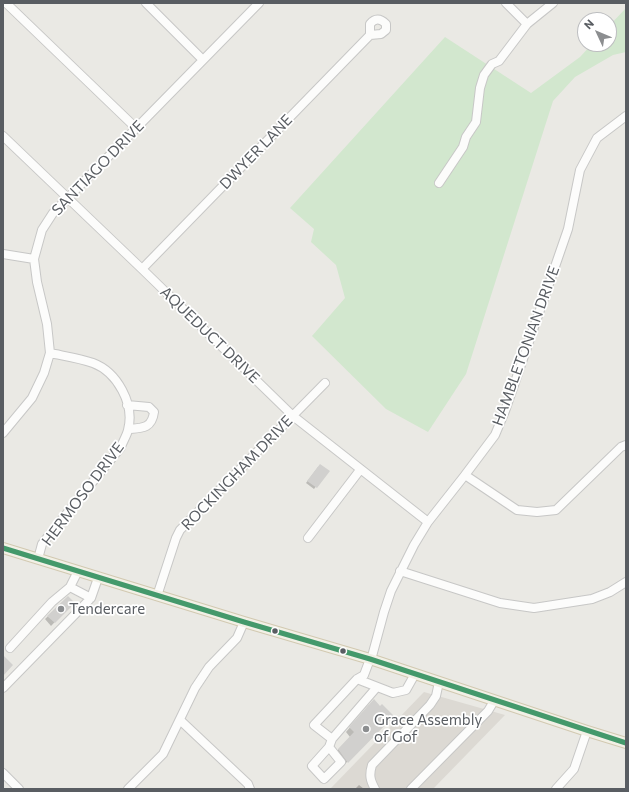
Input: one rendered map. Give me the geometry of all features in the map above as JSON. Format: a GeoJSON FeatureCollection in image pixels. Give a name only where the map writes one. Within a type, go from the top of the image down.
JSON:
{"type":"FeatureCollection","features":[{"type":"Feature","properties":{"kind":"main road"},"geometry":{"type":"LineString","coordinates":[[3,548],[371,660],[626,743]]}},
{"type":"Feature","properties":{"kind":"street"},"geometry":{"type":"LineString","coordinates":[[6,3],[136,128]]}},
{"type":"Feature","properties":{"kind":"street"},"geometry":{"type":"LineString","coordinates":[[146,3],[203,60]]}},
{"type":"Feature","properties":{"kind":"street","name":"SANTIAGO DRIVE"},"geometry":{"type":"LineString","coordinates":[[3,433],[32,398],[44,373],[50,353],[47,324],[37,282],[34,259],[42,230],[53,212],[259,3]]}},
{"type":"Feature","properties":{"kind":"street"},"geometry":{"type":"LineString","coordinates":[[506,3],[527,24]]}},
{"type":"Feature","properties":{"kind":"street"},"geometry":{"type":"LineString","coordinates":[[439,183],[463,147],[466,137],[476,122],[480,88],[487,69],[492,64],[499,61],[527,24],[553,3]]}},
{"type":"Feature","properties":{"kind":"street","name":"DWYER LANE"},"geometry":{"type":"LineString","coordinates":[[142,269],[370,35]]}},
{"type":"Feature","properties":{"kind":"street","name":"HAMBLETONIAN DRIVE"},"geometry":{"type":"LineString","coordinates":[[332,738],[314,725],[357,679],[364,675],[371,660],[384,612],[400,571],[414,545],[428,522],[494,435],[505,411],[568,229],[580,170],[597,138],[626,116]]}},
{"type":"Feature","properties":{"kind":"street","name":"AQUEDUCT DRIVE"},"geometry":{"type":"LineString","coordinates":[[3,136],[293,416],[428,522]]}},
{"type":"Feature","properties":{"kind":"street"},"geometry":{"type":"LineString","coordinates":[[3,254],[34,259]]}},
{"type":"Feature","properties":{"kind":"street","name":"HERMOSO DRIVE"},"geometry":{"type":"LineString","coordinates":[[38,559],[42,544],[121,447],[128,429],[130,414],[126,397],[115,380],[105,370],[94,363],[50,353]]}},
{"type":"Feature","properties":{"kind":"street","name":"ROCKINGHAM DRIVE"},"geometry":{"type":"LineString","coordinates":[[157,596],[180,530],[325,383]]}},
{"type":"Feature","properties":{"kind":"street","name":"HERMOSO DRIVE"},"geometry":{"type":"LineString","coordinates":[[128,405],[149,407],[154,412],[153,420],[148,425],[141,428],[128,429]]}},
{"type":"Feature","properties":{"kind":"street"},"geometry":{"type":"LineString","coordinates":[[465,475],[518,510],[537,512],[556,510],[621,447],[626,445]]}},
{"type":"Feature","properties":{"kind":"street"},"geometry":{"type":"LineString","coordinates":[[308,538],[360,470]]}},
{"type":"Feature","properties":{"kind":"street"},"geometry":{"type":"LineString","coordinates":[[10,648],[52,602],[70,587],[78,571]]}},
{"type":"Feature","properties":{"kind":"street"},"geometry":{"type":"LineString","coordinates":[[400,571],[500,603],[534,608],[592,599],[610,592],[626,582]]}},
{"type":"Feature","properties":{"kind":"street"},"geometry":{"type":"LineString","coordinates":[[3,688],[90,598],[98,578]]}},
{"type":"Feature","properties":{"kind":"street"},"geometry":{"type":"LineString","coordinates":[[70,587],[90,598]]}},
{"type":"Feature","properties":{"kind":"street"},"geometry":{"type":"LineString","coordinates":[[128,789],[163,754],[195,688],[206,672],[237,638],[244,622]]}},
{"type":"Feature","properties":{"kind":"street"},"geometry":{"type":"LineString","coordinates":[[357,679],[394,693],[406,690],[415,674]]}},
{"type":"Feature","properties":{"kind":"street"},"geometry":{"type":"LineString","coordinates":[[375,789],[370,780],[369,773],[372,765],[430,705],[436,696],[439,682]]}},
{"type":"Feature","properties":{"kind":"street"},"geometry":{"type":"LineString","coordinates":[[329,747],[332,738],[377,687]]}},
{"type":"Feature","properties":{"kind":"street"},"geometry":{"type":"LineString","coordinates":[[411,789],[488,711],[494,701]]}},
{"type":"Feature","properties":{"kind":"street"},"geometry":{"type":"LineString","coordinates":[[180,720],[248,784],[250,789]]}},
{"type":"Feature","properties":{"kind":"street"},"geometry":{"type":"LineString","coordinates":[[556,789],[574,769],[587,731]]}},
{"type":"Feature","properties":{"kind":"street"},"geometry":{"type":"LineString","coordinates":[[3,773],[20,789]]}},
{"type":"Feature","properties":{"kind":"shaded area"},"geometry":{"type":"Polygon","coordinates":[[[424,692],[505,715],[433,789],[330,789],[424,692]]]}},
{"type":"Feature","properties":{"kind":"green space"},"geometry":{"type":"Polygon","coordinates":[[[626,8],[626,52],[613,55],[575,77],[553,101],[466,374],[428,432],[386,409],[312,336],[345,298],[336,265],[311,242],[314,229],[290,208],[445,37],[531,93],[585,52],[617,52],[617,18],[626,8]]]}},
{"type":"Feature","properties":{"kind":"building"},"geometry":{"type":"Polygon","coordinates":[[[320,464],[330,471],[317,488],[307,481],[320,464]]]}},
{"type":"Feature","properties":{"kind":"building","name":"Tendercare"},"geometry":{"type":"Polygon","coordinates":[[[68,596],[75,603],[55,623],[47,616],[68,596]]]}},
{"type":"Feature","properties":{"kind":"building"},"geometry":{"type":"Polygon","coordinates":[[[3,655],[13,665],[3,676],[3,655]]]}},
{"type":"Feature","properties":{"kind":"building","name":"Grace Assembly of Gof"},"geometry":{"type":"Polygon","coordinates":[[[374,699],[380,706],[382,704],[394,716],[348,763],[338,749],[354,732],[349,727],[374,699]]]}},
{"type":"Feature","properties":{"kind":"transit line"},"geometry":{"type":"LineString","coordinates":[[3,548],[370,659],[626,743]]}},
{"type":"Feature","properties":{"kind":"place","name":"Tendercare"},"geometry":{"type":"Point","coordinates":[61,609]}},
{"type":"Feature","properties":{"kind":"place","name":"Grace Assembly of Gof"},"geometry":{"type":"Point","coordinates":[366,729]}}]}
